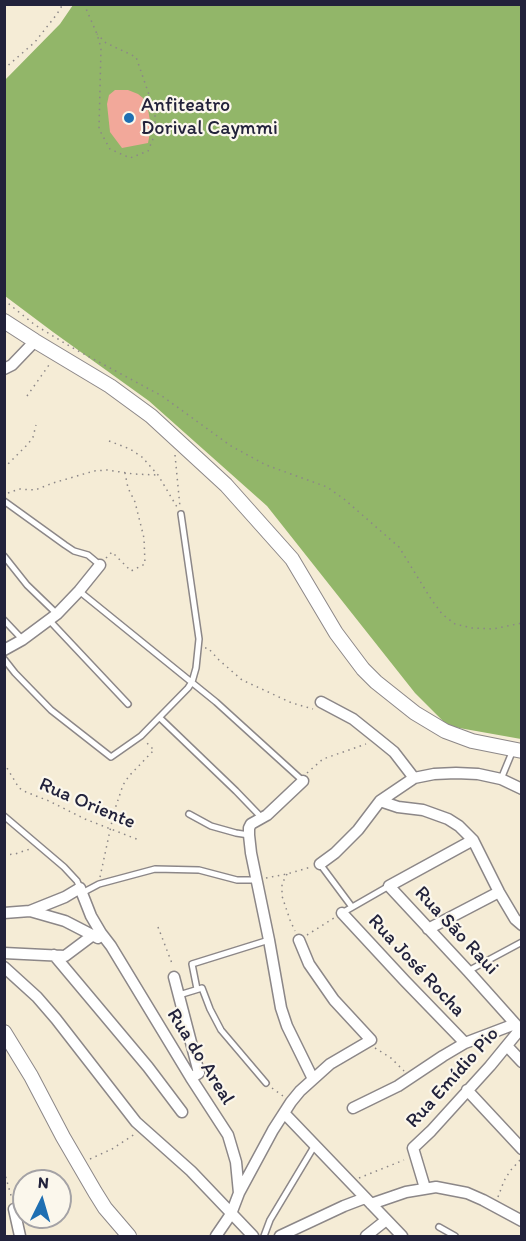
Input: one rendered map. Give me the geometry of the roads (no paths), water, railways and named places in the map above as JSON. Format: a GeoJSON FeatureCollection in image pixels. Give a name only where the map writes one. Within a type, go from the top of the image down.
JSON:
{"type":"FeatureCollection","features":[{"type":"Feature","properties":{"kind":"street"},"geometry":{"type":"LineString","coordinates":[[4,321],[131,401],[173,435],[226,485],[286,552],[302,574],[336,633],[363,669],[376,682],[415,713],[445,731],[472,741],[517,751]]}},
{"type":"Feature","properties":{"kind":"street"},"geometry":{"type":"LineString","coordinates":[[4,369],[12,365],[35,341]]}},
{"type":"Feature","properties":{"kind":"street"},"geometry":{"type":"LineString","coordinates":[[4,650],[53,617],[79,591],[100,565]]}},
{"type":"Feature","properties":{"kind":"street"},"geometry":{"type":"LineString","coordinates":[[318,706],[353,719],[394,752],[414,778]]}},
{"type":"Feature","properties":{"kind":"street"},"geometry":{"type":"LineString","coordinates":[[320,864],[335,853],[358,830],[380,801],[414,778],[456,772],[478,774],[501,779],[522,789]]}},
{"type":"Feature","properties":{"kind":"street"},"geometry":{"type":"LineString","coordinates":[[302,780],[262,818],[251,824],[249,835],[281,1008],[287,1026],[313,1079]]}},
{"type":"Feature","properties":{"kind":"street"},"geometry":{"type":"LineString","coordinates":[[380,801],[398,807],[423,810],[448,819],[459,826],[473,840],[499,892],[515,919],[522,926]]}},
{"type":"Feature","properties":{"kind":"street"},"geometry":{"type":"LineString","coordinates":[[389,886],[473,840]]}},
{"type":"Feature","properties":{"kind":"street","name":"Rua São Raui"},"geometry":{"type":"LineString","coordinates":[[389,886],[519,1026]]}},
{"type":"Feature","properties":{"kind":"street"},"geometry":{"type":"LineString","coordinates":[[4,913],[30,911],[81,890]]}},
{"type":"Feature","properties":{"kind":"street","name":"Rua do Areal"},"geometry":{"type":"LineString","coordinates":[[81,890],[92,916],[228,1136],[236,1161],[239,1193]]}},
{"type":"Feature","properties":{"kind":"street"},"geometry":{"type":"LineString","coordinates":[[428,928],[499,892]]}},
{"type":"Feature","properties":{"kind":"street"},"geometry":{"type":"LineString","coordinates":[[30,911],[65,921],[111,946]]}},
{"type":"Feature","properties":{"kind":"street","name":"Rua José Rocha"},"geometry":{"type":"LineString","coordinates":[[342,913],[465,1043]]}},
{"type":"Feature","properties":{"kind":"street"},"geometry":{"type":"LineString","coordinates":[[4,953],[65,956],[93,935]]}},
{"type":"Feature","properties":{"kind":"street"},"geometry":{"type":"LineString","coordinates":[[216,1236],[231,1214],[239,1193],[291,1102],[330,1064],[369,1042],[334,1000],[309,964],[299,940]]}},
{"type":"Feature","properties":{"kind":"street"},"geometry":{"type":"LineString","coordinates":[[54,956],[148,1067],[182,1112]]}},
{"type":"Feature","properties":{"kind":"street"},"geometry":{"type":"LineString","coordinates":[[4,967],[37,997],[56,1019],[136,1122],[191,1171],[253,1236]]}},
{"type":"Feature","properties":{"kind":"street"},"geometry":{"type":"LineString","coordinates":[[174,977],[199,1073],[191,1078]]}},
{"type":"Feature","properties":{"kind":"street"},"geometry":{"type":"LineString","coordinates":[[353,1108],[410,1078],[465,1043],[519,1026]]}},
{"type":"Feature","properties":{"kind":"street","name":"Rua Emídio Pio"},"geometry":{"type":"LineString","coordinates":[[425,1188],[413,1148],[490,1066],[507,1046],[519,1026]]}},
{"type":"Feature","properties":{"kind":"street"},"geometry":{"type":"LineString","coordinates":[[4,1032],[31,1076],[78,1165],[105,1208],[129,1236]]}},
{"type":"Feature","properties":{"kind":"street"},"geometry":{"type":"LineString","coordinates":[[507,1046],[522,1062]]}},
{"type":"Feature","properties":{"kind":"street"},"geometry":{"type":"LineString","coordinates":[[467,1090],[522,1149]]}},
{"type":"Feature","properties":{"kind":"street"},"geometry":{"type":"LineString","coordinates":[[284,1113],[402,1236]]}},
{"type":"Feature","properties":{"kind":"street"},"geometry":{"type":"LineString","coordinates":[[280,1236],[344,1206],[436,1187],[467,1193],[522,1221]]}},
{"type":"Feature","properties":{"kind":"street"},"geometry":{"type":"LineString","coordinates":[[366,1236],[386,1221]]}},
{"type":"Feature","properties":{"kind":"lane"},"geometry":{"type":"LineString","coordinates":[[4,501],[74,551],[88,555],[100,565]]}},
{"type":"Feature","properties":{"kind":"lane"},"geometry":{"type":"LineString","coordinates":[[4,659],[51,710],[111,757],[141,736],[185,692],[192,682],[196,668],[198,628],[181,514]]}},
{"type":"Feature","properties":{"kind":"lane"},"geometry":{"type":"LineString","coordinates":[[4,556],[128,704]]}},
{"type":"Feature","properties":{"kind":"lane"},"geometry":{"type":"LineString","coordinates":[[79,591],[192,682],[302,780]]}},
{"type":"Feature","properties":{"kind":"lane"},"geometry":{"type":"LineString","coordinates":[[4,620],[22,640]]}},
{"type":"Feature","properties":{"kind":"lane"},"geometry":{"type":"LineString","coordinates":[[160,718],[262,818]]}},
{"type":"Feature","properties":{"kind":"lane"},"geometry":{"type":"LineString","coordinates":[[501,779],[517,751]]}},
{"type":"Feature","properties":{"kind":"lane"},"geometry":{"type":"LineString","coordinates":[[189,814],[211,826],[249,835]]}},
{"type":"Feature","properties":{"kind":"lane"},"geometry":{"type":"LineString","coordinates":[[4,816],[64,867],[77,881],[81,890],[140,872],[164,868],[199,870],[237,880],[256,880]]}},
{"type":"Feature","properties":{"kind":"lane","name":"Rua José Rocha"},"geometry":{"type":"LineString","coordinates":[[320,864],[352,907]]}},
{"type":"Feature","properties":{"kind":"lane"},"geometry":{"type":"LineString","coordinates":[[342,913],[389,886]]}},
{"type":"Feature","properties":{"kind":"lane"},"geometry":{"type":"LineString","coordinates":[[198,989],[192,964],[269,940]]}},
{"type":"Feature","properties":{"kind":"lane"},"geometry":{"type":"LineString","coordinates":[[468,971],[522,942]]}},
{"type":"Feature","properties":{"kind":"lane"},"geometry":{"type":"LineString","coordinates":[[179,995],[202,988],[220,1030],[266,1083]]}},
{"type":"Feature","properties":{"kind":"lane"},"geometry":{"type":"LineString","coordinates":[[264,1236],[270,1220],[315,1145]]}},
{"type":"Feature","properties":{"kind":"lane"},"geometry":{"type":"LineString","coordinates":[[439,1227],[455,1236]]}},
{"type":"Feature","properties":{"kind":"place","name":"Anfiteatro Dorival Caymmi"},"geometry":{"type":"Point","coordinates":[129,118]}}]}
